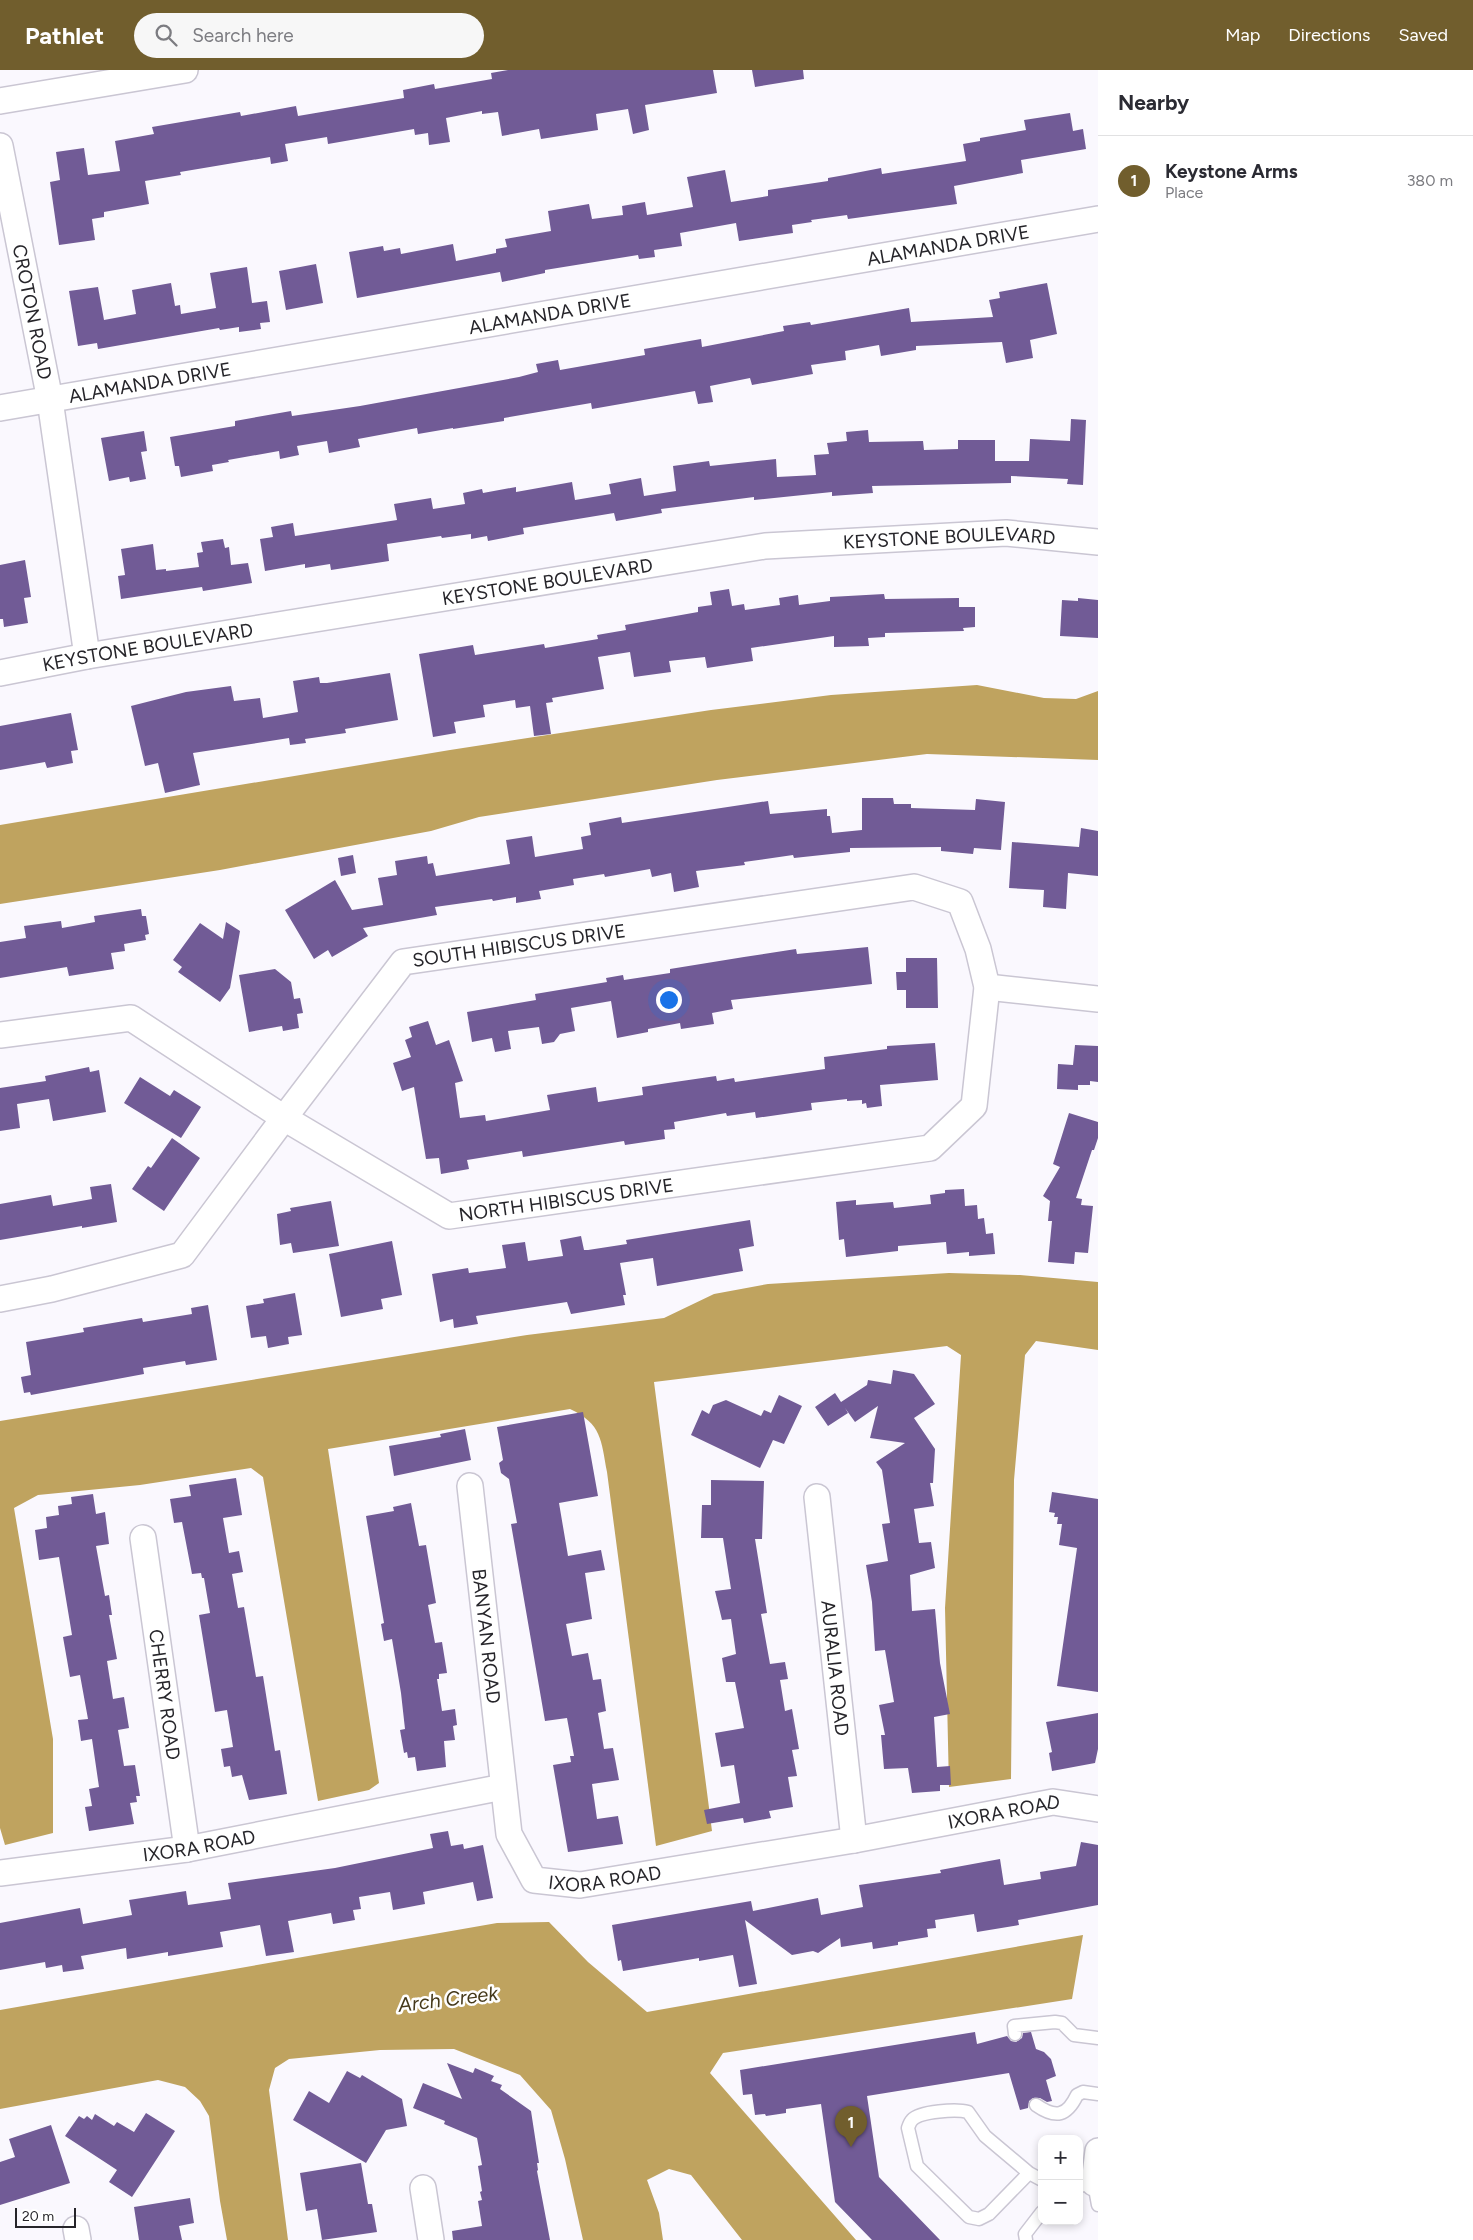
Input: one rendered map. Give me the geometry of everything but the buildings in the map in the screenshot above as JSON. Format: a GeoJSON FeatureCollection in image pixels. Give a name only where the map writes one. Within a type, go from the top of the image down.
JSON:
{"type":"FeatureCollection","features":[{"type":"Feature","properties":{"kind":"street"},"geometry":{"type":"LineString","coordinates":[[0,101],[185,70]]}},
{"type":"Feature","properties":{"kind":"street","name":"CROTON ROAD"},"geometry":{"type":"LineString","coordinates":[[0,146],[50,400],[86,656]]}},
{"type":"Feature","properties":{"kind":"street","name":"ALAMANDA DRIVE"},"geometry":{"type":"LineString","coordinates":[[0,408],[1098,220]]}},
{"type":"Feature","properties":{"kind":"street","name":"KEYSTONE BOULEVARD"},"geometry":{"type":"LineString","coordinates":[[0,672],[86,656],[765,546],[1006,533],[1098,542]]}},
{"type":"Feature","properties":{"kind":"street","name":"SOUTH HIBISCUS DRIVE"},"geometry":{"type":"LineString","coordinates":[[284,1118],[404,962],[914,887],[960,902],[978,948],[987,987]]}},
{"type":"Feature","properties":{"kind":"street"},"geometry":{"type":"LineString","coordinates":[[987,987],[1098,999]]}},
{"type":"Feature","properties":{"kind":"street","name":"NORTH HIBISCUS DRIVE"},"geometry":{"type":"LineString","coordinates":[[284,1118],[449,1216],[930,1148],[974,1106],[987,987]]}},
{"type":"Feature","properties":{"kind":"street"},"geometry":{"type":"LineString","coordinates":[[0,1035],[131,1018],[284,1118],[182,1255],[52,1289],[0,1299]]}},
{"type":"Feature","properties":{"kind":"street","name":"BANYAN ROAD"},"geometry":{"type":"LineString","coordinates":[[470,1486],[503,1787]]}},
{"type":"Feature","properties":{"kind":"street","name":"AURALIA ROAD"},"geometry":{"type":"LineString","coordinates":[[817,1497],[854,1840]]}},
{"type":"Feature","properties":{"kind":"street","name":"CHERRY ROAD"},"geometry":{"type":"LineString","coordinates":[[143,1538],[187,1849]]}},
{"type":"Feature","properties":{"kind":"street","name":"IXORA ROAD"},"geometry":{"type":"LineString","coordinates":[[0,1873],[187,1849],[503,1787],[509,1834],[534,1880],[580,1885],[854,1840],[1053,1802],[1098,1809]]}},
{"type":"Feature","properties":{"kind":"street"},"geometry":{"type":"LineString","coordinates":[[1090,2191],[1098,2151]]}},
{"type":"Feature","properties":{"kind":"street"},"geometry":{"type":"LineString","coordinates":[[423,2188],[431,2240]]}},
{"type":"Feature","properties":{"kind":"lane"},"geometry":{"type":"LineString","coordinates":[[1015,2034],[1014,2026],[1055,2022],[1062,2023],[1074,2034],[1098,2038]]}},
{"type":"Feature","properties":{"kind":"lane"},"geometry":{"type":"LineString","coordinates":[[1036,2105],[1046,2112],[1055,2114],[1065,2112],[1071,2108],[1077,2095],[1083,2092],[1098,2094]]}},
{"type":"Feature","properties":{"kind":"lane"},"geometry":{"type":"LineString","coordinates":[[1029,2173],[988,2214],[979,2219],[969,2217],[917,2166],[908,2128],[913,2119],[921,2115],[959,2110],[968,2112],[985,2136],[1029,2173],[1038,2178]]}},
{"type":"Feature","properties":{"kind":"lane"},"geometry":{"type":"LineString","coordinates":[[1026,2240],[1025,2234],[1038,2217]]}},
{"type":"Feature","properties":{"kind":"water"},"geometry":{"type":"Polygon","coordinates":[[[977,685],[1044,698],[1076,699],[1098,691],[1098,760],[927,754],[717,780],[479,817],[431,831],[220,870],[0,904],[0,825],[450,750],[711,710],[831,695],[977,685]]]}},
{"type":"Feature","properties":{"kind":"water"},"geometry":{"type":"Polygon","coordinates":[[[949,1273],[1020,1275],[1098,1282],[1098,1350],[1036,1341],[1025,1355],[1014,1480],[1011,1779],[949,1787],[945,1608],[961,1355],[947,1346],[654,1382],[712,1831],[656,1846],[603,1451],[594,1427],[581,1415],[570,1409],[328,1449],[379,1783],[369,1790],[318,1801],[263,1477],[251,1468],[140,1485],[38,1495],[14,1508],[53,1739],[53,1833],[5,1845],[0,1828],[0,1421],[527,1335],[664,1318],[714,1294],[768,1284],[949,1273]]]}},
{"type":"Feature","properties":{"kind":"water","name":"Arch Creek"},"geometry":{"type":"Polygon","coordinates":[[[549,1922],[588,1962],[647,2012],[1083,1935],[1072,1999],[723,2053],[710,2073],[856,2240],[742,2240],[691,2175],[669,2169],[647,2180],[659,2213],[663,2240],[583,2240],[565,2159],[551,2110],[520,2075],[454,2049],[380,2050],[289,2059],[275,2068],[269,2090],[288,2240],[227,2240],[209,2116],[200,2101],[185,2087],[158,2080],[0,2109],[0,2010],[497,1923],[549,1922]]]}},
{"type":"Feature","properties":{"kind":"place","name":"Keystone Arms"},"geometry":{"type":"Point","coordinates":[851,2147]}}]}
